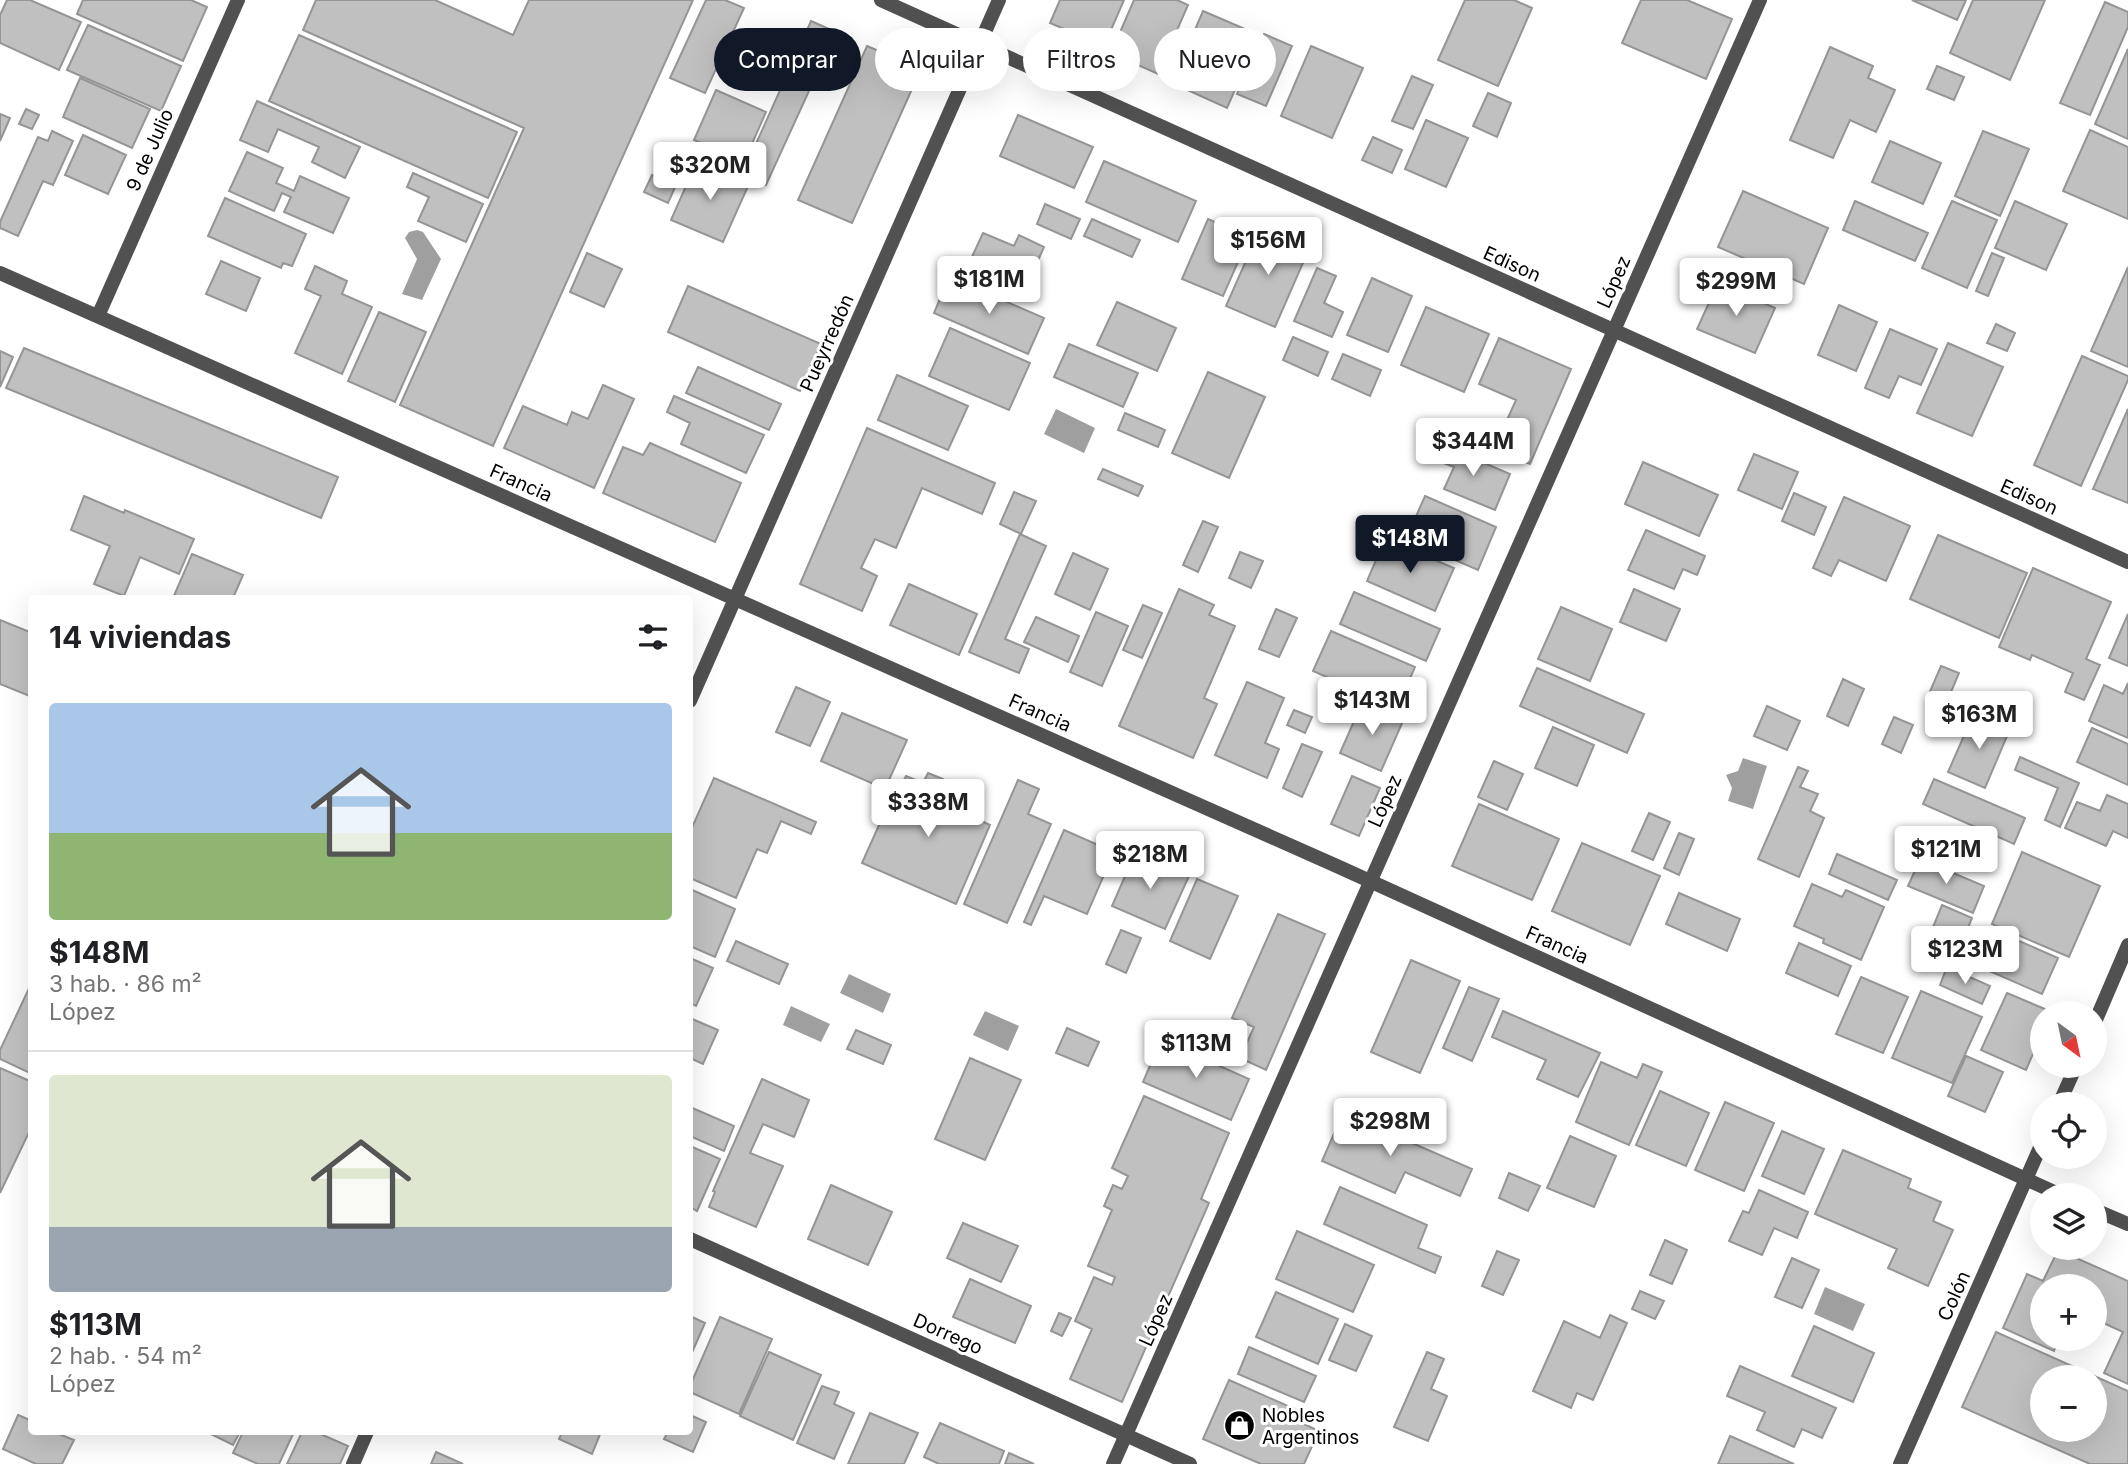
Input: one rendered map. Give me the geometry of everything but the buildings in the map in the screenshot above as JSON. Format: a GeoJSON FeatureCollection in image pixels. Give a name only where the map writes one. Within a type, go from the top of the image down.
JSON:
{"type":"FeatureCollection","features":[{"type":"Feature","properties":{"kind":"street","name":"9 de Julio"},"geometry":{"type":"LineString","coordinates":[[98,316],[238,0]]}},
{"type":"Feature","properties":{"kind":"street","name":"Edison"},"geometry":{"type":"LineString","coordinates":[[881,0],[945,28]]}},
{"type":"Feature","properties":{"kind":"street","name":"Pueyrredón"},"geometry":{"type":"LineString","coordinates":[[987,28],[999,0]]}},
{"type":"Feature","properties":{"kind":"street","name":"López"},"geometry":{"type":"LineString","coordinates":[[1113,1464],[1760,0]]}},
{"type":"Feature","properties":{"kind":"street","name":"Edison"},"geometry":{"type":"LineString","coordinates":[[1009,56],[2128,562]]}},
{"type":"Feature","properties":{"kind":"street","name":"Pueyrredón"},"geometry":{"type":"LineString","coordinates":[[693,694],[959,91]]}},
{"type":"Feature","properties":{"kind":"street","name":"Francia"},"geometry":{"type":"LineString","coordinates":[[0,272],[1371,881],[2033,1183]]}},
{"type":"Feature","properties":{"kind":"street"},"geometry":{"type":"LineString","coordinates":[[2104,1001],[2128,945]]}},
{"type":"Feature","properties":{"kind":"street","name":"Colón"},"geometry":{"type":"LineString","coordinates":[[1900,1464],[2031,1169]]}},
{"type":"Feature","properties":{"kind":"street"},"geometry":{"type":"LineString","coordinates":[[2107,1215],[2128,1224]]}},
{"type":"Feature","properties":{"kind":"street","name":"Dorrego"},"geometry":{"type":"LineString","coordinates":[[693,1240],[1190,1464]]}},
{"type":"Feature","properties":{"kind":"street"},"geometry":{"type":"LineString","coordinates":[[352,1464],[366,1435]]}},
{"type":"Feature","properties":{"kind":"shaded area"},"geometry":{"type":"Polygon","coordinates":[[[409,232],[423,232],[441,259],[422,300],[402,294],[417,259],[405,238],[409,232]]]}},
{"type":"Feature","properties":{"kind":"shaded area"},"geometry":{"type":"Polygon","coordinates":[[[1056,409],[1095,428],[1084,453],[1044,434],[1056,409]]]}},
{"type":"Feature","properties":{"kind":"shaded area"},"geometry":{"type":"Polygon","coordinates":[[[1743,758],[1767,766],[1753,809],[1728,801],[1732,788],[1726,775],[1738,771],[1743,758]]]}},
{"type":"Feature","properties":{"kind":"shaded area"},"geometry":{"type":"Polygon","coordinates":[[[849,974],[891,994],[883,1013],[840,993],[849,974]]]}},
{"type":"Feature","properties":{"kind":"shaded area"},"geometry":{"type":"Polygon","coordinates":[[[791,1006],[830,1024],[821,1042],[783,1025],[791,1006]]]}},
{"type":"Feature","properties":{"kind":"shaded area"},"geometry":{"type":"Polygon","coordinates":[[[985,1011],[1019,1026],[1008,1051],[973,1035],[985,1011]]]}},
{"type":"Feature","properties":{"kind":"shaded area"},"geometry":{"type":"Polygon","coordinates":[[[1825,1287],[1865,1304],[1853,1331],[1814,1314],[1825,1287]]]}},
{"type":"Feature","properties":{"kind":"place","name":"Nobles Argentinos"},"geometry":{"type":"Point","coordinates":[1239,1426]}}]}
